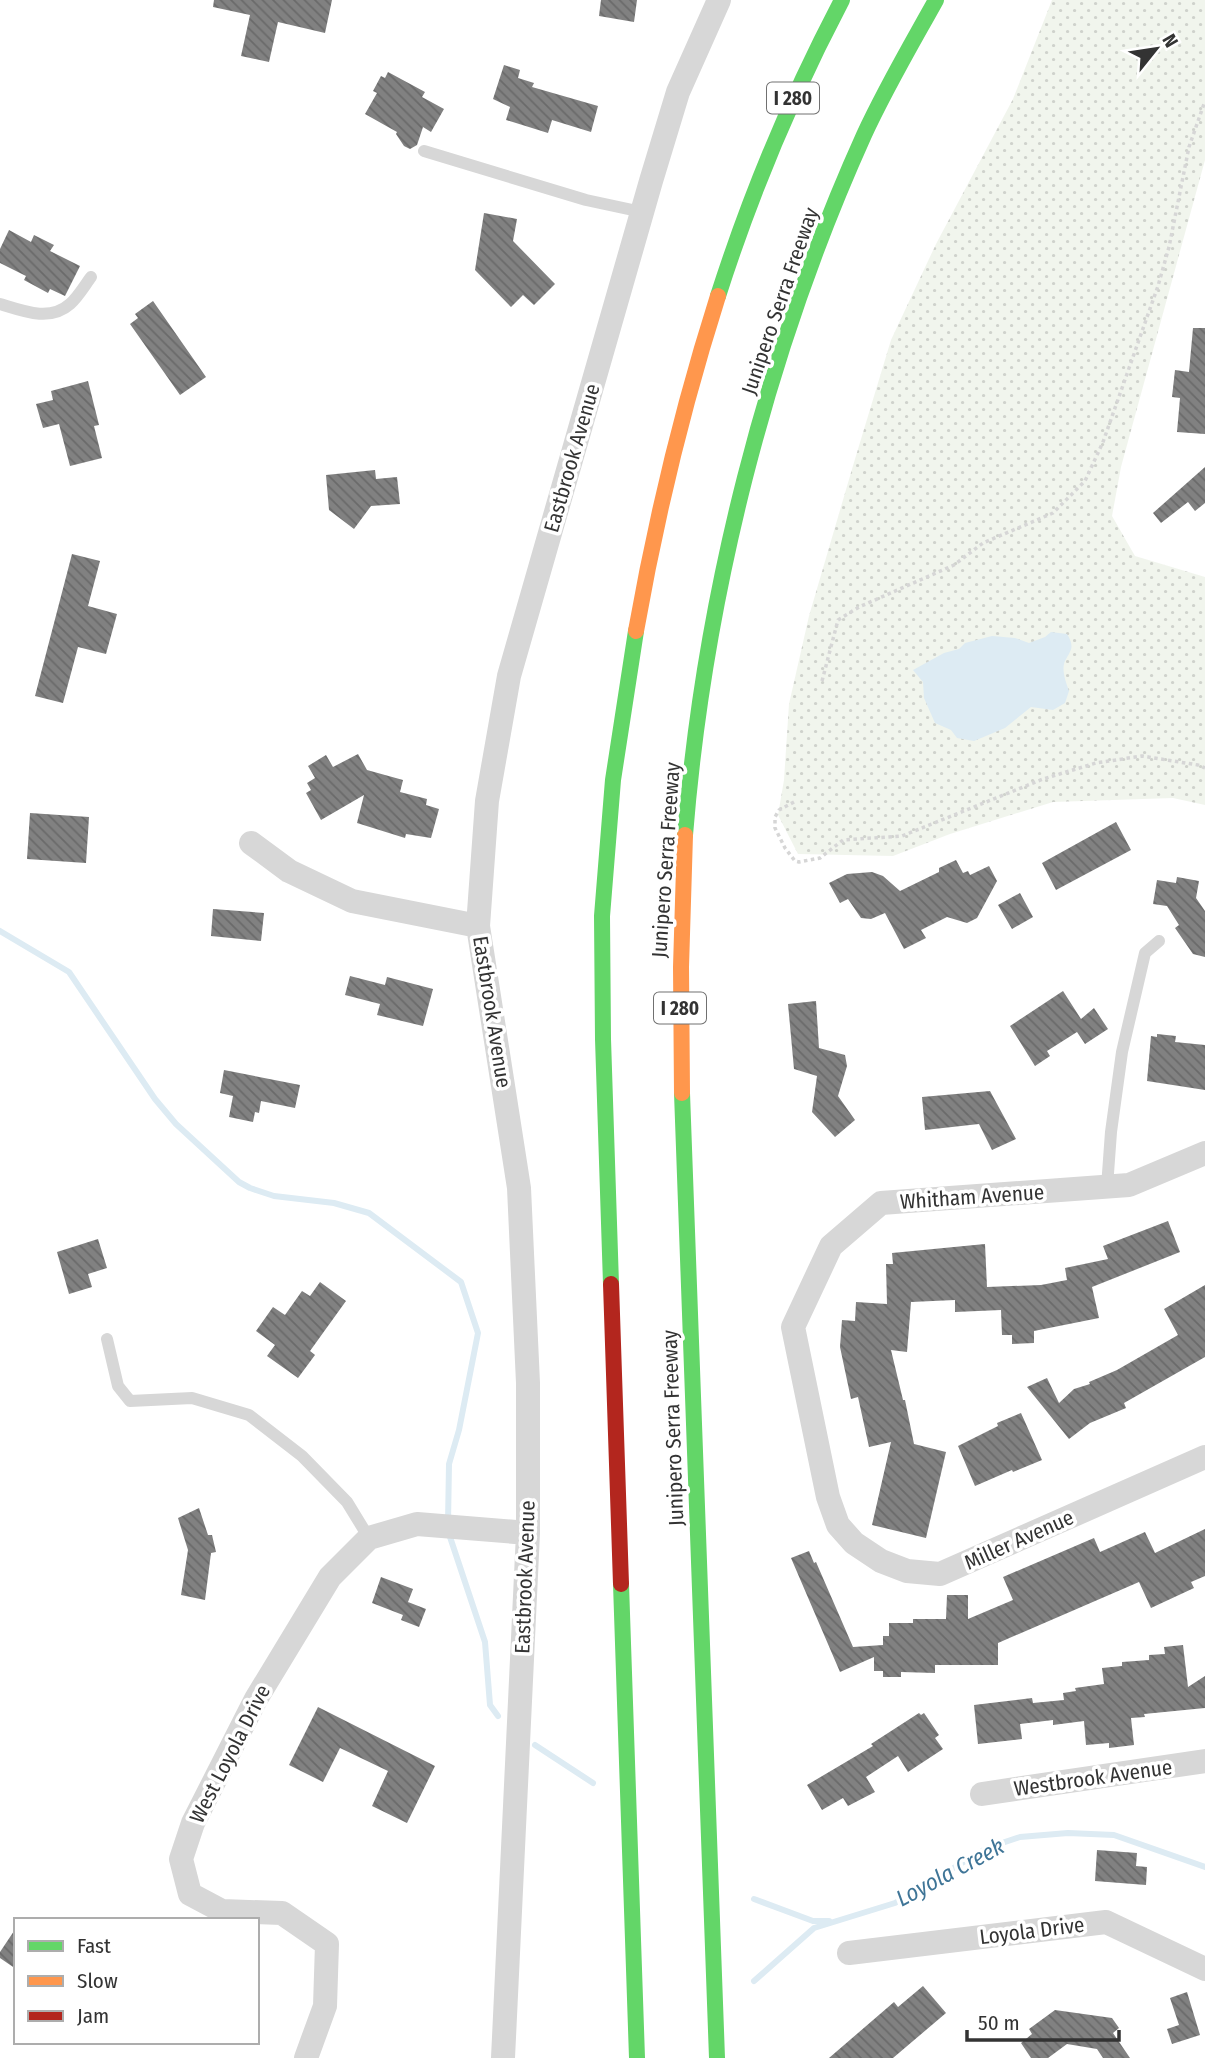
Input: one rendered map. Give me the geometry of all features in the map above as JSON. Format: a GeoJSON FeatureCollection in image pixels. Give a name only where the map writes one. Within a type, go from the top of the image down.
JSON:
{"type":"FeatureCollection","features":[{"type":"Feature","properties":{"kind":"highway","name":"I 280"},"geometry":{"type":"LineString","coordinates":[[637,2058],[603,1039],[603,901],[615,758],[634,633],[662,502],[719,289],[750,199],[787,111],[842,0]]}},
{"type":"Feature","properties":{"kind":"highway","name":"Junipero Serra Freeway"},"geometry":{"type":"LineString","coordinates":[[717,2058],[680,1032],[681,903],[691,774],[710,651],[736,525],[794,313],[824,230],[857,151],[897,70],[936,0]]}},
{"type":"Feature","properties":{"kind":"street","name":"Eastbrook Avenue"},"geometry":{"type":"LineString","coordinates":[[503,2058],[528,1533],[528,1383],[519,1188],[478,926],[487,801],[509,676],[642,212],[678,92],[719,0]]}},
{"type":"Feature","properties":{"kind":"street"},"geometry":{"type":"LineString","coordinates":[[251,843],[289,871],[352,901],[478,926]]}},
{"type":"Feature","properties":{"kind":"street","name":"Whitham Avenue"},"geometry":{"type":"LineString","coordinates":[[838,1525],[828,1497],[793,1327],[831,1246],[881,1203],[1129,1185],[1205,1153]]}},
{"type":"Feature","properties":{"kind":"street","name":"Miller Avenue"},"geometry":{"type":"LineString","coordinates":[[838,1525],[854,1543],[881,1561],[907,1571],[940,1574],[1205,1457]]}},
{"type":"Feature","properties":{"kind":"street","name":"West Loyola Drive"},"geometry":{"type":"LineString","coordinates":[[306,2058],[325,2006],[327,1944],[282,1913],[222,1911],[190,1894],[181,1859],[193,1823],[256,1699],[330,1577],[369,1538],[417,1524],[528,1533]]}},
{"type":"Feature","properties":{"kind":"street","name":"Westbrook Avenue"},"geometry":{"type":"LineString","coordinates":[[982,1794],[1205,1761]]}},
{"type":"Feature","properties":{"kind":"street","name":"Loyola Drive"},"geometry":{"type":"LineString","coordinates":[[849,1953],[1106,1922],[1205,1969]]}},
{"type":"Feature","properties":{"kind":"lane"},"geometry":{"type":"LineString","coordinates":[[424,151],[586,200],[642,212]]}},
{"type":"Feature","properties":{"kind":"lane"},"geometry":{"type":"LineString","coordinates":[[0,304],[36,314],[57,312],[70,304],[91,277]]}},
{"type":"Feature","properties":{"kind":"lane"},"geometry":{"type":"LineString","coordinates":[[1107,1186],[1122,1052],[1145,953],[1159,941]]}},
{"type":"Feature","properties":{"kind":"lane"},"geometry":{"type":"LineString","coordinates":[[107,1339],[118,1386],[130,1401],[192,1398],[249,1415],[302,1456],[320,1474],[347,1502],[369,1538]]}},
{"type":"Feature","properties":{"kind":"path"},"geometry":{"type":"LineString","coordinates":[[822,681],[838,620],[859,607],[954,565],[983,543],[1053,513],[1084,481],[1103,442],[1158,286],[1169,247],[1189,147],[1205,101]]}},
{"type":"Feature","properties":{"kind":"path"},"geometry":{"type":"LineString","coordinates":[[794,802],[783,806],[775,817],[778,835],[795,861],[799,862],[820,858],[843,840],[902,836],[1043,779],[1096,763],[1142,756],[1205,768]]}},
{"type":"Feature","properties":{"kind":"shaded area"},"geometry":{"type":"Polygon","coordinates":[[[1052,0],[1205,0],[1205,160],[1121,467],[1112,516],[1135,556],[1205,577],[1205,805],[1173,798],[1053,802],[950,834],[893,856],[798,854],[778,815],[784,780],[789,704],[809,616],[855,459],[891,340],[936,244],[1013,99],[1052,0]]]}},
{"type":"Feature","properties":{"kind":"shaded area"},"geometry":{"type":"Polygon","coordinates":[[[1051,632],[1067,634],[1071,642],[1064,668],[1069,691],[1065,703],[1053,710],[1031,707],[1005,728],[974,741],[957,738],[951,730],[935,723],[924,698],[923,682],[913,670],[944,653],[959,649],[965,643],[992,636],[1015,638],[1029,643],[1051,632]]]}},
{"type":"Feature","properties":{"kind":"building"},"geometry":{"type":"Polygon","coordinates":[[[214,0],[332,0],[325,33],[278,22],[269,62],[241,56],[250,15],[213,7],[214,0]]]}},
{"type":"Feature","properties":{"kind":"building"},"geometry":{"type":"Polygon","coordinates":[[[601,0],[637,0],[634,22],[599,16],[601,0]]]}},
{"type":"Feature","properties":{"kind":"building"},"geometry":{"type":"Polygon","coordinates":[[[504,65],[520,70],[518,78],[534,83],[532,87],[598,106],[591,132],[552,120],[548,133],[506,120],[510,107],[493,99],[504,65]]]}},
{"type":"Feature","properties":{"kind":"building"},"geometry":{"type":"Polygon","coordinates":[[[388,72],[425,92],[422,97],[444,109],[431,132],[423,127],[417,145],[410,149],[404,146],[397,132],[365,114],[377,93],[373,91],[381,76],[385,78],[388,72]]]}},
{"type":"Feature","properties":{"kind":"building"},"geometry":{"type":"Polygon","coordinates":[[[484,213],[517,219],[513,241],[555,284],[534,305],[523,295],[511,307],[475,270],[484,213]]]}},
{"type":"Feature","properties":{"kind":"building"},"geometry":{"type":"Polygon","coordinates":[[[9,230],[31,242],[34,235],[54,245],[50,251],[80,266],[65,296],[50,289],[48,293],[24,280],[26,276],[0,263],[0,249],[9,230]]]}},
{"type":"Feature","properties":{"kind":"building"},"geometry":{"type":"Polygon","coordinates":[[[153,301],[206,377],[180,395],[130,324],[138,318],[135,314],[153,301]]]}},
{"type":"Feature","properties":{"kind":"building"},"geometry":{"type":"Polygon","coordinates":[[[1193,328],[1205,328],[1205,434],[1177,432],[1180,398],[1172,397],[1175,370],[1189,372],[1193,328]]]}},
{"type":"Feature","properties":{"kind":"building"},"geometry":{"type":"Polygon","coordinates":[[[88,381],[99,425],[94,426],[102,458],[70,466],[59,424],[43,428],[36,404],[53,400],[51,391],[88,381]]]}},
{"type":"Feature","properties":{"kind":"building"},"geometry":{"type":"Polygon","coordinates":[[[1205,467],[1205,503],[1195,511],[1188,502],[1161,523],[1153,513],[1205,467]]]}},
{"type":"Feature","properties":{"kind":"building"},"geometry":{"type":"Polygon","coordinates":[[[375,470],[376,479],[397,477],[400,504],[371,506],[354,529],[329,510],[326,475],[375,470]]]}},
{"type":"Feature","properties":{"kind":"building"},"geometry":{"type":"Polygon","coordinates":[[[72,554],[100,561],[88,606],[117,614],[106,654],[78,647],[63,703],[35,696],[72,554]]]}},
{"type":"Feature","properties":{"kind":"building"},"geometry":{"type":"Polygon","coordinates":[[[358,754],[367,770],[403,780],[400,792],[427,799],[426,805],[439,809],[431,838],[406,834],[405,838],[357,823],[364,795],[321,820],[306,793],[311,790],[307,783],[315,778],[308,766],[326,755],[333,767],[358,754]]]}},
{"type":"Feature","properties":{"kind":"building"},"geometry":{"type":"Polygon","coordinates":[[[30,813],[89,817],[86,863],[27,859],[30,813]]]}},
{"type":"Feature","properties":{"kind":"building"},"geometry":{"type":"Polygon","coordinates":[[[1116,822],[1131,850],[1056,890],[1042,863],[1116,822]]]}},
{"type":"Feature","properties":{"kind":"building"},"geometry":{"type":"Polygon","coordinates":[[[956,860],[963,873],[968,871],[970,875],[989,866],[997,881],[977,918],[967,923],[947,917],[921,930],[926,938],[904,949],[885,913],[871,919],[861,918],[848,899],[840,903],[829,883],[847,874],[872,872],[883,876],[900,891],[939,872],[939,868],[956,860]]]}},
{"type":"Feature","properties":{"kind":"building"},"geometry":{"type":"Polygon","coordinates":[[[1177,877],[1199,881],[1196,898],[1205,911],[1205,957],[1193,954],[1175,928],[1179,925],[1167,906],[1153,904],[1157,880],[1176,883],[1177,877]]]}},
{"type":"Feature","properties":{"kind":"building"},"geometry":{"type":"Polygon","coordinates":[[[1020,893],[1033,917],[1012,929],[998,905],[1020,893]]]}},
{"type":"Feature","properties":{"kind":"building"},"geometry":{"type":"Polygon","coordinates":[[[213,909],[264,913],[261,941],[211,936],[213,909]]]}},
{"type":"Feature","properties":{"kind":"building"},"geometry":{"type":"Polygon","coordinates":[[[350,976],[385,985],[387,977],[433,989],[423,1026],[377,1015],[380,1004],[345,995],[350,976]]]}},
{"type":"Feature","properties":{"kind":"building"},"geometry":{"type":"Polygon","coordinates":[[[1063,991],[1081,1019],[1094,1008],[1108,1029],[1085,1044],[1077,1032],[1047,1051],[1050,1056],[1035,1066],[1010,1026],[1063,991]]]}},
{"type":"Feature","properties":{"kind":"building"},"geometry":{"type":"Polygon","coordinates":[[[816,1001],[819,1048],[845,1055],[847,1066],[838,1096],[855,1120],[835,1137],[812,1112],[817,1076],[794,1069],[788,1004],[816,1001]]]}},
{"type":"Feature","properties":{"kind":"building"},"geometry":{"type":"Polygon","coordinates":[[[1157,1034],[1176,1036],[1175,1042],[1205,1045],[1205,1090],[1147,1081],[1151,1036],[1157,1037],[1157,1034]]]}},
{"type":"Feature","properties":{"kind":"building"},"geometry":{"type":"Polygon","coordinates":[[[224,1070],[300,1085],[295,1108],[261,1101],[259,1113],[255,1112],[253,1122],[229,1117],[233,1096],[220,1093],[224,1070]]]}},
{"type":"Feature","properties":{"kind":"building"},"geometry":{"type":"Polygon","coordinates":[[[990,1091],[1016,1139],[992,1150],[979,1124],[925,1130],[922,1097],[990,1091]]]}},
{"type":"Feature","properties":{"kind":"building"},"geometry":{"type":"Polygon","coordinates":[[[1168,1221],[1180,1252],[1092,1287],[1099,1318],[1034,1331],[1034,1343],[1012,1344],[1012,1335],[1002,1335],[1001,1310],[955,1312],[955,1300],[911,1302],[907,1352],[891,1350],[914,1444],[946,1452],[926,1538],[872,1525],[891,1442],[869,1447],[858,1397],[851,1399],[840,1347],[842,1320],[855,1321],[856,1302],[887,1304],[886,1264],[893,1264],[892,1253],[985,1244],[987,1287],[1041,1285],[1067,1280],[1065,1268],[1108,1259],[1103,1246],[1168,1221]]]}},
{"type":"Feature","properties":{"kind":"building"},"geometry":{"type":"Polygon","coordinates":[[[98,1239],[107,1268],[88,1274],[92,1287],[69,1294],[57,1252],[98,1239]]]}},
{"type":"Feature","properties":{"kind":"building"},"geometry":{"type":"Polygon","coordinates":[[[320,1282],[346,1301],[310,1351],[315,1355],[298,1378],[267,1356],[275,1345],[256,1331],[273,1307],[285,1315],[302,1291],[310,1296],[320,1282]]]}},
{"type":"Feature","properties":{"kind":"building"},"geometry":{"type":"Polygon","coordinates":[[[1205,1285],[1205,1357],[1124,1403],[1126,1408],[1090,1423],[1069,1439],[1027,1387],[1047,1378],[1059,1403],[1074,1389],[1117,1370],[1178,1335],[1164,1309],[1205,1285]]]}},
{"type":"Feature","properties":{"kind":"building"},"geometry":{"type":"Polygon","coordinates":[[[1021,1413],[1042,1460],[975,1486],[958,1446],[998,1426],[997,1423],[1021,1413]]]}},
{"type":"Feature","properties":{"kind":"building"},"geometry":{"type":"Polygon","coordinates":[[[199,1508],[208,1535],[212,1535],[216,1552],[211,1553],[205,1600],[181,1595],[188,1550],[178,1518],[199,1508]]]}},
{"type":"Feature","properties":{"kind":"building"},"geometry":{"type":"Polygon","coordinates":[[[1205,1529],[1205,1576],[1191,1582],[1194,1588],[1151,1608],[1139,1582],[998,1643],[998,1665],[935,1665],[935,1673],[901,1672],[901,1677],[883,1677],[883,1671],[874,1671],[874,1657],[840,1672],[791,1558],[809,1551],[853,1647],[883,1645],[883,1636],[889,1636],[889,1623],[913,1623],[913,1619],[946,1619],[947,1595],[968,1595],[968,1619],[1013,1600],[1003,1577],[1094,1538],[1100,1552],[1145,1532],[1155,1553],[1205,1529]]]}},
{"type":"Feature","properties":{"kind":"building"},"geometry":{"type":"Polygon","coordinates":[[[381,1577],[413,1589],[403,1615],[372,1603],[381,1577]]]}},
{"type":"Feature","properties":{"kind":"building"},"geometry":{"type":"Polygon","coordinates":[[[408,1602],[426,1609],[419,1627],[401,1620],[408,1602]]]}},
{"type":"Feature","properties":{"kind":"building"},"geometry":{"type":"Polygon","coordinates":[[[1183,1645],[1188,1687],[1205,1676],[1205,1708],[1144,1714],[1145,1717],[1131,1718],[1134,1745],[1109,1748],[1109,1743],[1086,1745],[1084,1721],[1053,1725],[1053,1720],[1020,1724],[1022,1739],[978,1744],[974,1705],[1032,1698],[1033,1703],[1064,1700],[1063,1693],[1076,1691],[1075,1688],[1104,1684],[1102,1668],[1122,1666],[1122,1662],[1149,1660],[1149,1655],[1165,1654],[1164,1647],[1183,1645]]]}},
{"type":"Feature","properties":{"kind":"building"},"geometry":{"type":"Polygon","coordinates":[[[318,1707],[435,1766],[407,1823],[372,1806],[388,1771],[340,1748],[323,1782],[289,1765],[318,1707]]]}},
{"type":"Feature","properties":{"kind":"building"},"geometry":{"type":"Polygon","coordinates":[[[919,1713],[924,1713],[939,1735],[935,1738],[943,1749],[908,1772],[898,1756],[866,1777],[875,1792],[848,1806],[843,1798],[822,1810],[807,1785],[873,1746],[871,1744],[919,1713]]]}},
{"type":"Feature","properties":{"kind":"building"},"geometry":{"type":"Polygon","coordinates":[[[1097,1850],[1137,1853],[1136,1866],[1147,1867],[1146,1885],[1095,1881],[1097,1850]]]}},
{"type":"Feature","properties":{"kind":"building"},"geometry":{"type":"Polygon","coordinates":[[[14,1931],[14,1968],[0,1958],[0,1952],[14,1931]]]}},
{"type":"Feature","properties":{"kind":"building"},"geometry":{"type":"Polygon","coordinates":[[[923,1986],[946,2013],[893,2058],[829,2058],[894,2002],[898,2007],[923,1986]]]}},
{"type":"Feature","properties":{"kind":"building"},"geometry":{"type":"Polygon","coordinates":[[[1187,1992],[1200,2035],[1172,2044],[1167,2029],[1179,2025],[1170,1998],[1187,1992]]]}},
{"type":"Feature","properties":{"kind":"building"},"geometry":{"type":"Polygon","coordinates":[[[1055,2010],[1112,2018],[1119,2028],[1113,2033],[1130,2058],[1103,2058],[1097,2049],[1067,2044],[1048,2058],[1031,2058],[1021,2043],[1032,2034],[1029,2029],[1055,2010]]]}},
{"type":"Feature","properties":{"kind":"waterway"},"geometry":{"type":"LineString","coordinates":[[0,931],[69,972],[155,1099],[176,1124],[239,1182],[274,1196],[334,1203],[369,1213],[461,1282],[478,1333],[459,1430],[449,1464],[448,1523]]}},
{"type":"Feature","properties":{"kind":"waterway"},"geometry":{"type":"LineString","coordinates":[[449,1534],[485,1642],[490,1705],[498,1716]]}},
{"type":"Feature","properties":{"kind":"waterway"},"geometry":{"type":"LineString","coordinates":[[535,1745],[593,1783]]}},
{"type":"Feature","properties":{"kind":"waterway","name":"Loyola Creek"},"geometry":{"type":"LineString","coordinates":[[754,1981],[814,1928],[895,1903],[987,1848],[1020,1837],[1068,1833],[1114,1835],[1205,1867]]}},
{"type":"Feature","properties":{"kind":"waterway"},"geometry":{"type":"LineString","coordinates":[[754,1899],[813,1921],[829,1921]]}},
{"type":"Feature","properties":{"kind":"traffic: fast"},"geometry":{"type":"LineString","coordinates":[[718,296],[774,145],[842,0]]}},
{"type":"Feature","properties":{"kind":"traffic: fast"},"geometry":{"type":"LineString","coordinates":[[685,835],[707,657],[724,567],[769,390],[797,303],[864,135],[936,0]]}},
{"type":"Feature","properties":{"kind":"traffic: fast"},"geometry":{"type":"LineString","coordinates":[[611,1284],[602,916],[613,780],[636,631]]}},
{"type":"Feature","properties":{"kind":"traffic: fast"},"geometry":{"type":"LineString","coordinates":[[682,1093],[717,2058]]}},
{"type":"Feature","properties":{"kind":"traffic: fast"},"geometry":{"type":"LineString","coordinates":[[621,1584],[637,2058]]}},
{"type":"Feature","properties":{"kind":"traffic: slow"},"geometry":{"type":"LineString","coordinates":[[636,631],[671,462],[718,296]]}},
{"type":"Feature","properties":{"kind":"traffic: slow"},"geometry":{"type":"LineString","coordinates":[[682,1093],[681,967],[685,835]]}},
{"type":"Feature","properties":{"kind":"traffic: jam"},"geometry":{"type":"LineString","coordinates":[[611,1284],[621,1584]]}}]}
